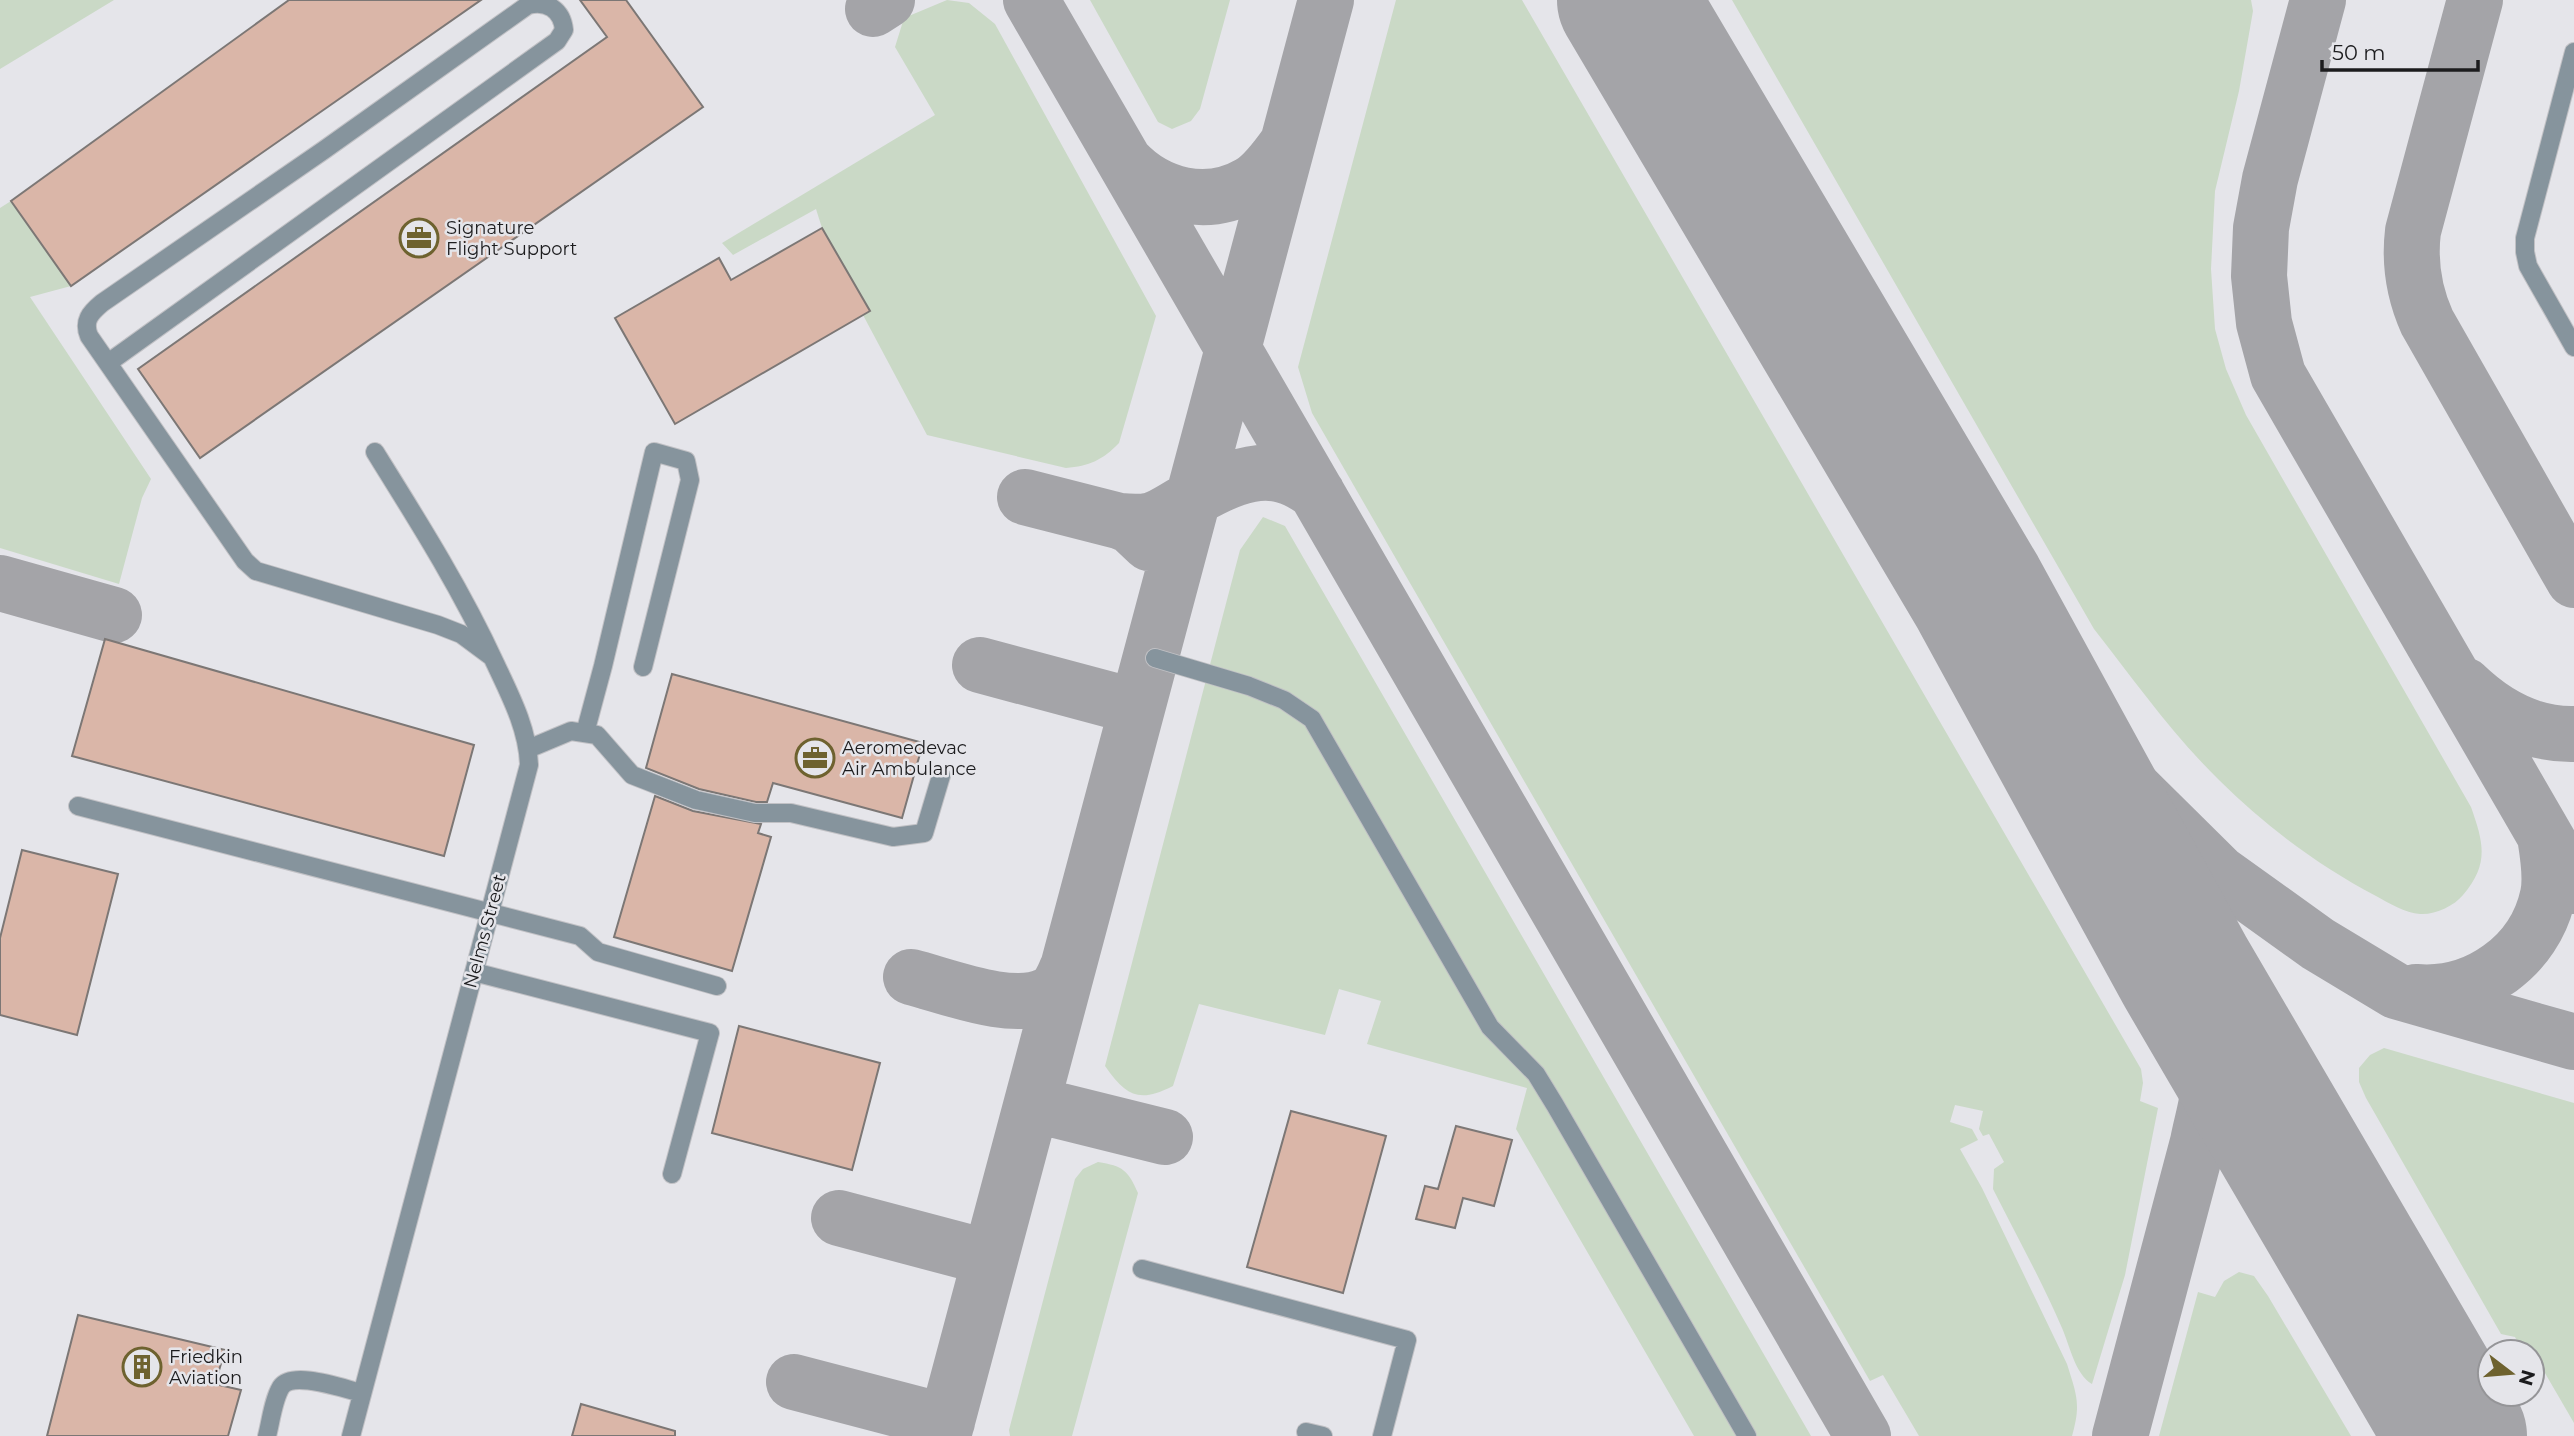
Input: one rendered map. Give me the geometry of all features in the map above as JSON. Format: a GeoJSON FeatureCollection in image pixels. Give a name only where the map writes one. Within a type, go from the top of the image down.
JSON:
{"type":"FeatureCollection","features":[{"type":"Feature","properties":{"kind":"lane"},"geometry":{"type":"LineString","coordinates":[[108,363],[557,41],[564,30],[558,13],[551,6],[544,3],[528,5],[102,303],[91,312],[86,326],[89,336],[245,561],[256,571],[438,625],[461,635],[492,657]]}},
{"type":"Feature","properties":{"kind":"lane"},"geometry":{"type":"LineString","coordinates":[[2574,52],[2529,220],[2525,252],[2528,266],[2574,347]]}},
{"type":"Feature","properties":{"kind":"lane","name":"Nelms Street"},"geometry":{"type":"LineString","coordinates":[[351,1436],[528,765],[528,749],[517,713],[461,593],[375,452]]}},
{"type":"Feature","properties":{"kind":"lane"},"geometry":{"type":"LineString","coordinates":[[585,733],[654,452],[687,461],[690,480],[643,667]]}},
{"type":"Feature","properties":{"kind":"lane"},"geometry":{"type":"LineString","coordinates":[[1155,658],[1250,686],[1284,700],[1312,719],[1490,1027],[1536,1074],[1747,1436]]}},
{"type":"Feature","properties":{"kind":"lane"},"geometry":{"type":"LineString","coordinates":[[528,749],[571,731],[597,735],[632,775],[696,800],[755,813],[791,813],[893,837],[924,833],[940,776]]}},
{"type":"Feature","properties":{"kind":"lane"},"geometry":{"type":"LineString","coordinates":[[78,806],[580,936],[598,952],[716,986]]}},
{"type":"Feature","properties":{"kind":"lane"},"geometry":{"type":"LineString","coordinates":[[474,972],[710,1033],[672,1174]]}},
{"type":"Feature","properties":{"kind":"lane"},"geometry":{"type":"LineString","coordinates":[[1142,1269],[1407,1340],[1382,1436]]}},
{"type":"Feature","properties":{"kind":"lane"},"geometry":{"type":"LineString","coordinates":[[267,1436],[280,1389],[289,1381],[306,1380],[362,1393]]}},
{"type":"Feature","properties":{"kind":"green space"},"geometry":{"type":"Polygon","coordinates":[[[0,0],[114,0],[0,69],[0,0]]]}},
{"type":"Feature","properties":{"kind":"green space"},"geometry":{"type":"Polygon","coordinates":[[[947,0],[969,3],[995,24],[1156,316],[1119,443],[1107,454],[1089,464],[1066,468],[927,435],[863,315],[870,311],[822,228],[816,209],[733,255],[722,243],[935,115],[895,47],[904,18],[947,0]]]}},
{"type":"Feature","properties":{"kind":"green space"},"geometry":{"type":"Polygon","coordinates":[[[1090,0],[1230,0],[1200,109],[1191,121],[1172,129],[1158,122],[1090,0]]]}},
{"type":"Feature","properties":{"kind":"green space"},"geometry":{"type":"Polygon","coordinates":[[[1396,0],[1522,0],[2141,1069],[2143,1083],[2140,1101],[2158,1108],[2125,1275],[2092,1384],[2077,1367],[2046,1293],[1993,1189],[1994,1169],[2004,1162],[1989,1134],[1983,1136],[1979,1129],[1983,1111],[1955,1105],[1950,1122],[1972,1129],[1978,1140],[1960,1149],[1982,1188],[2067,1364],[2077,1400],[2072,1436],[1919,1436],[1883,1375],[1870,1381],[1312,413],[1298,367],[1396,0]]]}},
{"type":"Feature","properties":{"kind":"green space"},"geometry":{"type":"Polygon","coordinates":[[[1732,0],[2251,0],[2253,11],[2239,91],[2215,191],[2211,269],[2215,329],[2226,369],[2246,415],[2471,807],[2482,853],[2477,873],[2455,903],[2432,913],[2414,913],[2392,905],[2334,872],[2293,844],[2237,797],[2185,744],[2154,706],[2094,629],[1732,0]]]}},
{"type":"Feature","properties":{"kind":"green space"},"geometry":{"type":"Polygon","coordinates":[[[11,201],[71,286],[30,297],[151,479],[142,498],[119,584],[0,548],[0,208],[11,201]]]}},
{"type":"Feature","properties":{"kind":"green space"},"geometry":{"type":"Polygon","coordinates":[[[1263,517],[1285,526],[1811,1436],[1694,1436],[1516,1129],[1527,1088],[1367,1044],[1381,1001],[1339,989],[1325,1035],[1199,1004],[1173,1086],[1151,1094],[1134,1094],[1120,1085],[1105,1066],[1240,550],[1263,517]]]}},
{"type":"Feature","properties":{"kind":"green space"},"geometry":{"type":"Polygon","coordinates":[[[2384,1048],[2574,1103],[2574,1423],[2546,1375],[2546,1338],[2516,1338],[2501,1334],[2366,1098],[2359,1082],[2359,1068],[2370,1055],[2384,1048]]]}},
{"type":"Feature","properties":{"kind":"green space"},"geometry":{"type":"Polygon","coordinates":[[[1098,1162],[1124,1170],[1138,1193],[1072,1436],[1010,1436],[1009,1430],[1075,1179],[1083,1169],[1098,1162]]]}},
{"type":"Feature","properties":{"kind":"green space"},"geometry":{"type":"Polygon","coordinates":[[[2239,1272],[2254,1276],[2268,1296],[2351,1436],[2159,1436],[2198,1292],[2215,1297],[2224,1281],[2239,1272]]]}},
{"type":"Feature","properties":{"kind":"building"},"geometry":{"type":"Polygon","coordinates":[[[289,0],[481,0],[71,286],[11,201],[289,0]]]}},
{"type":"Feature","properties":{"kind":"building","name":"Signature Flight Support"},"geometry":{"type":"Polygon","coordinates":[[[580,0],[626,0],[703,107],[200,458],[138,369],[607,37],[580,0]]]}},
{"type":"Feature","properties":{"kind":"building"},"geometry":{"type":"Polygon","coordinates":[[[822,228],[870,311],[675,424],[615,318],[719,258],[731,280],[822,228]]]}},
{"type":"Feature","properties":{"kind":"building"},"geometry":{"type":"Polygon","coordinates":[[[105,639],[474,745],[444,856],[72,756],[105,639]]]}},
{"type":"Feature","properties":{"kind":"building"},"geometry":{"type":"Polygon","coordinates":[[[672,674],[923,743],[902,818],[773,783],[767,802],[756,802],[699,789],[646,768],[672,674]]]}},
{"type":"Feature","properties":{"kind":"building"},"geometry":{"type":"Polygon","coordinates":[[[655,796],[693,811],[761,824],[758,833],[771,837],[732,971],[614,937],[655,796]]]}},
{"type":"Feature","properties":{"kind":"building"},"geometry":{"type":"Polygon","coordinates":[[[22,850],[118,874],[77,1035],[0,1015],[0,938],[22,850]]]}},
{"type":"Feature","properties":{"kind":"building"},"geometry":{"type":"Polygon","coordinates":[[[739,1026],[880,1063],[852,1170],[712,1133],[739,1026]]]}},
{"type":"Feature","properties":{"kind":"building"},"geometry":{"type":"Polygon","coordinates":[[[1291,1111],[1386,1136],[1343,1293],[1247,1267],[1291,1111]]]}},
{"type":"Feature","properties":{"kind":"building"},"geometry":{"type":"Polygon","coordinates":[[[1456,1126],[1512,1140],[1494,1206],[1463,1198],[1455,1228],[1416,1219],[1425,1186],[1438,1189],[1456,1126]]]}},
{"type":"Feature","properties":{"kind":"building","name":"Friedkin Aviation"},"geometry":{"type":"Polygon","coordinates":[[[78,1315],[225,1350],[215,1384],[241,1390],[228,1436],[47,1436],[78,1315]]]}},
{"type":"Feature","properties":{"kind":"building"},"geometry":{"type":"Polygon","coordinates":[[[581,1404],[675,1431],[675,1436],[572,1436],[581,1404]]]}},
{"type":"Feature","properties":{"kind":"taxiway"},"geometry":{"type":"LineString","coordinates":[[873,9],[887,0]]}},
{"type":"Feature","properties":{"kind":"taxiway"},"geometry":{"type":"LineString","coordinates":[[1031,0],[1863,1436]]}},
{"type":"Feature","properties":{"kind":"taxiway"},"geometry":{"type":"LineString","coordinates":[[943,1436],[1326,0]]}},
{"type":"Feature","properties":{"kind":"taxiway"},"geometry":{"type":"LineString","coordinates":[[2318,0],[2270,179],[2261,228],[2259,276],[2264,323],[2278,375],[2574,886]]}},
{"type":"Feature","properties":{"kind":"taxiway"},"geometry":{"type":"LineString","coordinates":[[2475,0],[2413,231],[2414,278],[2427,322],[2574,580]]}},
{"type":"Feature","properties":{"kind":"taxiway"},"geometry":{"type":"LineString","coordinates":[[1125,162],[1138,174],[1167,190],[1183,195],[1217,196],[1250,184],[1270,166],[1287,144]]}},
{"type":"Feature","properties":{"kind":"taxiway"},"geometry":{"type":"LineString","coordinates":[[1119,521],[1140,522],[1156,519],[1215,487],[1249,475],[1282,475],[1299,481],[1317,493]]}},
{"type":"Feature","properties":{"kind":"taxiway"},"geometry":{"type":"LineString","coordinates":[[1025,497],[1119,521],[1131,526],[1149,543]]}},
{"type":"Feature","properties":{"kind":"taxiway"},"geometry":{"type":"LineString","coordinates":[[0,583],[114,615]]}},
{"type":"Feature","properties":{"kind":"taxiway"},"geometry":{"type":"LineString","coordinates":[[1977,591],[2122,777],[2219,873],[2318,944],[2396,991],[2574,1042]]}},
{"type":"Feature","properties":{"kind":"taxiway"},"geometry":{"type":"LineString","coordinates":[[980,665],[1137,707]]}},
{"type":"Feature","properties":{"kind":"taxiway"},"geometry":{"type":"LineString","coordinates":[[2464,685],[2488,705],[2514,721],[2543,731],[2574,734]]}},
{"type":"Feature","properties":{"kind":"taxiway"},"geometry":{"type":"LineString","coordinates":[[2416,992],[2461,988],[2481,980],[2517,954],[2541,917],[2548,895],[2550,873],[2545,836]]}},
{"type":"Feature","properties":{"kind":"taxiway"},"geometry":{"type":"LineString","coordinates":[[911,977],[980,996],[1017,1001],[1034,1000],[1052,993],[1067,969]]}},
{"type":"Feature","properties":{"kind":"taxiway"},"geometry":{"type":"LineString","coordinates":[[2120,1436],[2198,1142],[2208,1094],[2204,1031],[2185,971]]}},
{"type":"Feature","properties":{"kind":"taxiway"},"geometry":{"type":"LineString","coordinates":[[1032,1104],[1165,1137]]}},
{"type":"Feature","properties":{"kind":"taxiway"},"geometry":{"type":"LineString","coordinates":[[839,1218],[990,1258]]}},
{"type":"Feature","properties":{"kind":"taxiway"},"geometry":{"type":"LineString","coordinates":[[794,1382],[947,1422]]}},
{"type":"Feature","properties":{"kind":"runway"},"geometry":{"type":"LineString","coordinates":[[1627,0],[1977,591],[2185,971],[2457,1436]]}},
{"type":"Feature","properties":{"kind":"place","name":"Signature Flight Support"},"geometry":{"type":"Point","coordinates":[419,238]}},
{"type":"Feature","properties":{"kind":"place","name":"Aeromedevac Air Ambulance"},"geometry":{"type":"Point","coordinates":[815,758]}},
{"type":"Feature","properties":{"kind":"place","name":"Friedkin Aviation"},"geometry":{"type":"Point","coordinates":[142,1367]}}]}
